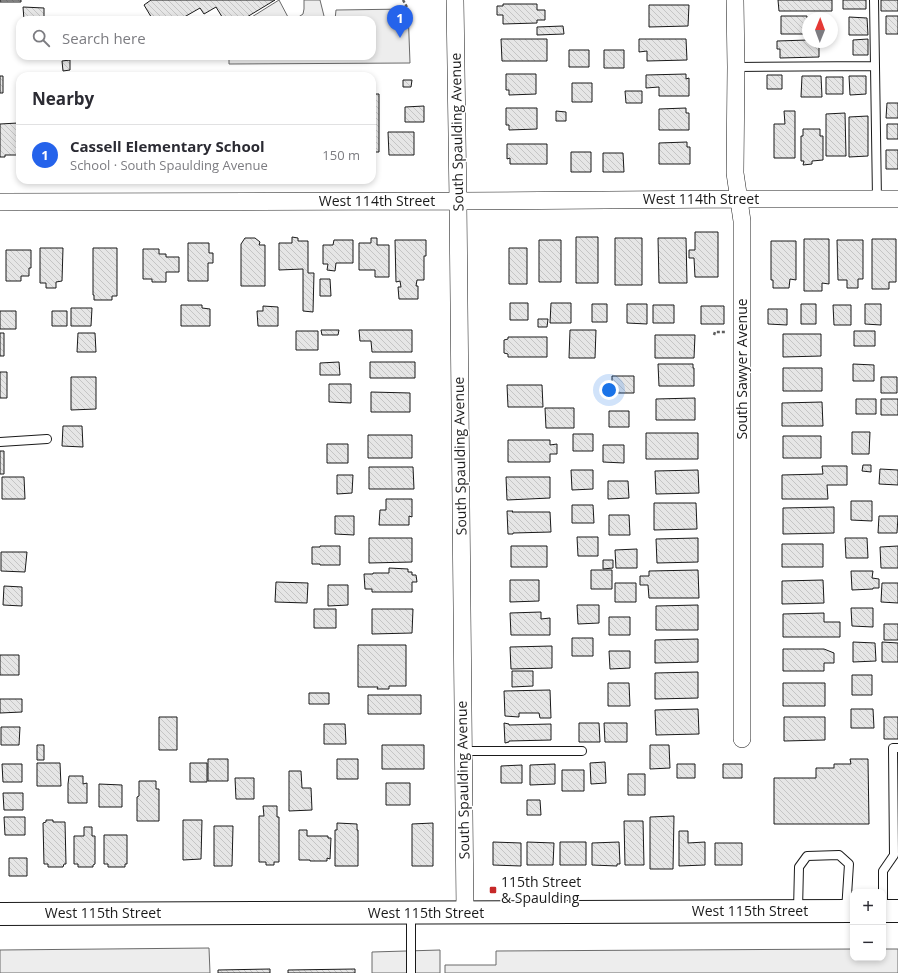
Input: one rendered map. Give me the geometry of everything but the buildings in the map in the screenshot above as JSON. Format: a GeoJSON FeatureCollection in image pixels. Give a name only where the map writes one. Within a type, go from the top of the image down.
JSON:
{"type":"FeatureCollection","features":[{"type":"Feature","properties":{"kind":"street","name":"South Spaulding Avenue"},"geometry":{"type":"LineString","coordinates":[[455,0],[465,912]]}},
{"type":"Feature","properties":{"kind":"street","name":"South Sawyer Avenue"},"geometry":{"type":"LineString","coordinates":[[735,0],[736,67],[734,173],[742,220],[742,739]]}},
{"type":"Feature","properties":{"kind":"street","name":"West 114th Street"},"geometry":{"type":"LineString","coordinates":[[0,202],[458,202],[898,199]]}},
{"type":"Feature","properties":{"kind":"street","name":"West 115th Street"},"geometry":{"type":"LineString","coordinates":[[0,914],[849,911]]}},
{"type":"Feature","properties":{"kind":"street"},"geometry":{"type":"LineString","coordinates":[[886,911],[898,911]]}},
{"type":"Feature","properties":{"kind":"lane"},"geometry":{"type":"LineString","coordinates":[[874,0],[877,199]]}},
{"type":"Feature","properties":{"kind":"lane"},"geometry":{"type":"LineString","coordinates":[[736,67],[875,66]]}},
{"type":"Feature","properties":{"kind":"lane"},"geometry":{"type":"LineString","coordinates":[[0,442],[47,439]]}},
{"type":"Feature","properties":{"kind":"lane"},"geometry":{"type":"LineString","coordinates":[[883,889],[883,871],[896,855],[893,748],[898,748]]}},
{"type":"Feature","properties":{"kind":"lane"},"geometry":{"type":"LineString","coordinates":[[463,751],[582,751]]}},
{"type":"Feature","properties":{"kind":"lane"},"geometry":{"type":"LineString","coordinates":[[798,911],[799,867],[807,856],[839,855],[849,864],[849,911]]}},
{"type":"Feature","properties":{"kind":"lane"},"geometry":{"type":"LineString","coordinates":[[410,913],[411,973]]}},
{"type":"Feature","properties":{"kind":"path"},"geometry":{"type":"LineString","coordinates":[[403,0],[408,9]]}},
{"type":"Feature","properties":{"kind":"shaded area"},"geometry":{"type":"Polygon","coordinates":[[[279,0],[287,16],[253,16],[279,0]]]}},
{"type":"Feature","properties":{"kind":"shaded area"},"geometry":{"type":"Polygon","coordinates":[[[304,0],[320,0],[324,16],[300,16],[303,14],[304,0]]]}},
{"type":"Feature","properties":{"kind":"shaded area"},"geometry":{"type":"Polygon","coordinates":[[[408,9],[410,63],[229,64],[229,60],[376,60],[376,16],[335,16],[336,10],[408,9]]]}},
{"type":"Feature","properties":{"kind":"shaded area"},"geometry":{"type":"Polygon","coordinates":[[[209,948],[210,973],[0,973],[0,950],[209,948]]]}},
{"type":"Feature","properties":{"kind":"shaded area"},"geometry":{"type":"Polygon","coordinates":[[[850,949],[850,961],[886,961],[886,949],[898,949],[898,973],[445,973],[445,965],[496,965],[496,951],[850,949]]]}},
{"type":"Feature","properties":{"kind":"shaded area"},"geometry":{"type":"Polygon","coordinates":[[[440,950],[440,973],[372,973],[372,952],[440,950]]]}},
{"type":"Feature","properties":{"kind":"place","name":"Cassell Elementary School"},"geometry":{"type":"Point","coordinates":[400,38]}},
{"type":"Feature","properties":{"kind":"place","name":"115th Street & Spaulding"},"geometry":{"type":"Point","coordinates":[493,890]}}]}
